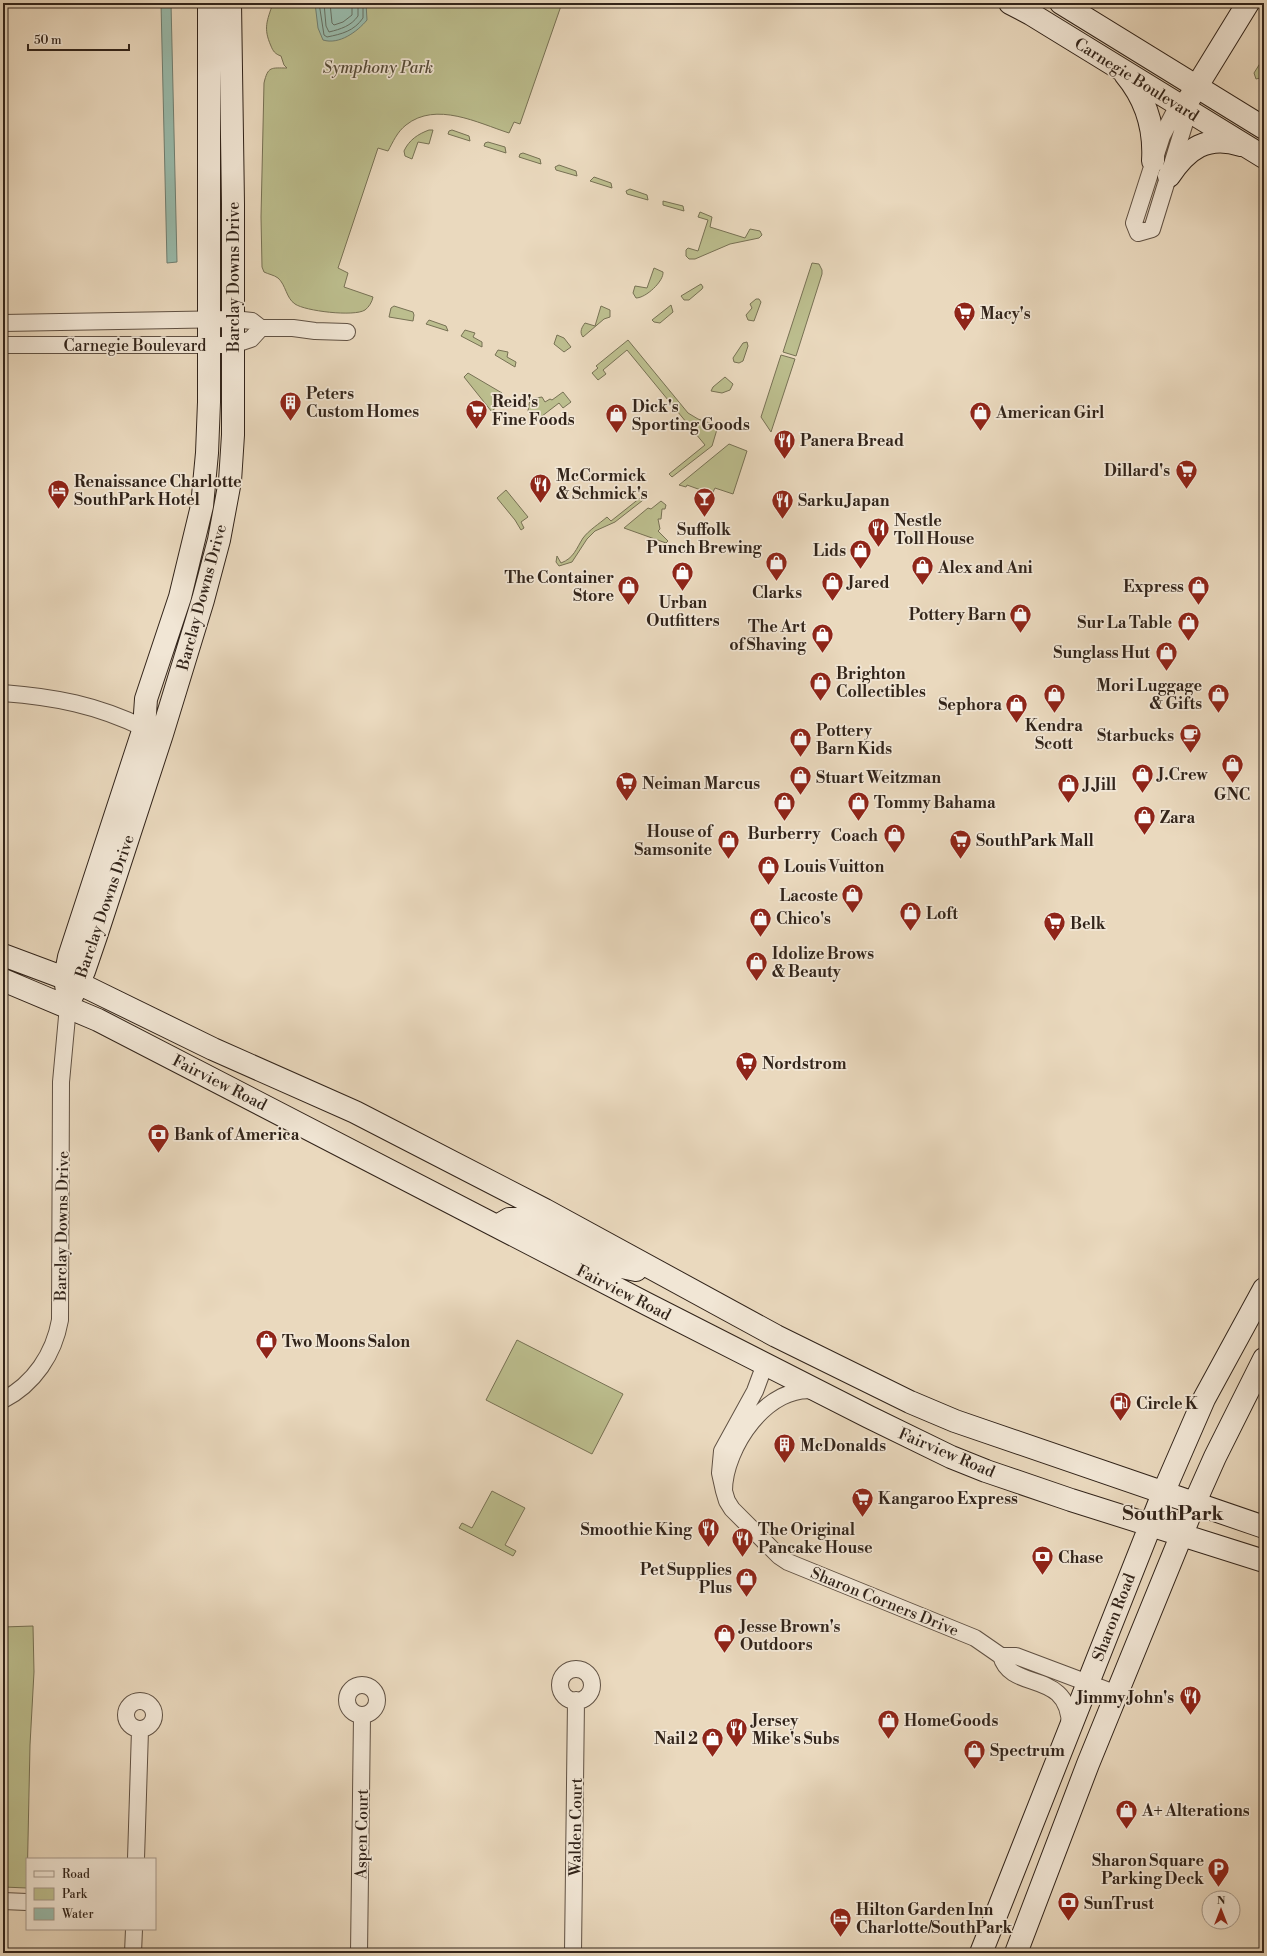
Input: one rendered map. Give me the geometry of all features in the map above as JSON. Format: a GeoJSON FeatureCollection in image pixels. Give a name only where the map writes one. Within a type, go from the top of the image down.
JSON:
{"type":"FeatureCollection","features":[{"type":"Feature","properties":{"kind":"main road","name":"Barclay Downs Drive"},"geometry":{"type":"LineString","coordinates":[[153,731],[146,699],[180,597],[202,506],[209,430],[209,3]]}},
{"type":"Feature","properties":{"kind":"main road","name":"Barclay Downs Drive"},"geometry":{"type":"LineString","coordinates":[[68,1006],[72,980],[96,936],[153,731],[200,608],[220,533],[230,481],[233,345],[233,161],[230,3]]}},
{"type":"Feature","properties":{"kind":"main road","name":"Carnegie Boulevard"},"geometry":{"type":"LineString","coordinates":[[1010,3],[1115,65],[1257,153]]}},
{"type":"Feature","properties":{"kind":"main road","name":"Carnegie Boulevard"},"geometry":{"type":"LineString","coordinates":[[1061,3],[1264,128]]}},
{"type":"Feature","properties":{"kind":"main road"},"geometry":{"type":"LineString","coordinates":[[1184,107],[1248,3]]}},
{"type":"Feature","properties":{"kind":"main road"},"geometry":{"type":"LineString","coordinates":[[1115,65],[1128,78],[1145,106],[1153,132],[1161,169],[1199,145],[1223,142],[1257,153]]}},
{"type":"Feature","properties":{"kind":"main road","name":"Fairview Road"},"geometry":{"type":"LineString","coordinates":[[3,955],[72,980],[213,1049],[390,1129],[667,1276],[776,1336],[930,1410],[1264,1527]]}},
{"type":"Feature","properties":{"kind":"main road","name":"Fairview Road"},"geometry":{"type":"LineString","coordinates":[[3,980],[68,1006],[204,1074],[910,1438],[968,1464],[1038,1489],[1264,1561]]}},
{"type":"Feature","properties":{"kind":"main road"},"geometry":{"type":"LineString","coordinates":[[497,1226],[509,1219],[522,1219],[586,1252],[612,1263],[632,1270],[667,1276]]}},
{"type":"Feature","properties":{"kind":"main road","name":"Sharon Road"},"geometry":{"type":"LineString","coordinates":[[981,1953],[1164,1491],[1204,1399],[1264,1289]]}},
{"type":"Feature","properties":{"kind":"main road","name":"Sharon Road"},"geometry":{"type":"LineString","coordinates":[[1016,1953],[1088,1764],[1195,1502],[1215,1456],[1264,1359]]}},
{"type":"Feature","properties":{"kind":"street"},"geometry":{"type":"LineString","coordinates":[[1161,169],[1162,136],[1171,117],[1184,107]]}},
{"type":"Feature","properties":{"kind":"street","name":"Carnegie Boulevard"},"geometry":{"type":"LineString","coordinates":[[3,323],[233,319],[252,321],[261,328],[293,328],[347,332]]}},
{"type":"Feature","properties":{"kind":"street","name":"Carnegie Boulevard"},"geometry":{"type":"LineString","coordinates":[[3,345],[233,345],[247,341],[255,336],[261,328]]}},
{"type":"Feature","properties":{"kind":"street"},"geometry":{"type":"LineString","coordinates":[[3,693],[52,697],[76,702],[120,716],[153,731]]}},
{"type":"Feature","properties":{"kind":"street","name":"Barclay Downs Drive"},"geometry":{"type":"LineString","coordinates":[[3,1400],[25,1385],[40,1368],[53,1346],[60,1320],[62,1069],[68,1006]]}},
{"type":"Feature","properties":{"kind":"street","name":"Sharon Corners Drive"},"geometry":{"type":"LineString","coordinates":[[765,1364],[755,1391],[722,1451],[720,1473],[727,1501],[732,1509],[779,1556],[788,1562],[980,1640],[1001,1656],[1005,1666],[1012,1672],[1051,1688],[1058,1693],[1069,1711],[1070,1727]]}},
{"type":"Feature","properties":{"kind":"street"},"geometry":{"type":"LineString","coordinates":[[724,1491],[727,1467],[755,1416],[768,1406],[794,1393],[806,1389],[818,1391]]}},
{"type":"Feature","properties":{"kind":"street"},"geometry":{"type":"LineString","coordinates":[[1001,1656],[1016,1656],[1117,1694]]}},
{"type":"Feature","properties":{"kind":"street","name":"Walden Court"},"geometry":{"type":"LineString","coordinates":[[573,1953],[576,1700]]}},
{"type":"Feature","properties":{"kind":"street","name":"Aspen Court"},"geometry":{"type":"LineString","coordinates":[[359,1953],[362,1716]]}},
{"type":"Feature","properties":{"kind":"street"},"geometry":{"type":"LineString","coordinates":[[136,1858],[140,1730]]}},
{"type":"Feature","properties":{"kind":"street"},"geometry":{"type":"LineString","coordinates":[[3,1901],[26,1902]]}},
{"type":"Feature","properties":{"kind":"street"},"geometry":{"type":"LineString","coordinates":[[133,1953],[134,1930]]}},
{"type":"Feature","properties":{"kind":"green space","name":"Symphony Park"},"geometry":{"type":"Polygon","coordinates":[[[273,3],[562,3],[520,124],[514,122],[509,133],[457,116],[444,114],[430,115],[418,118],[406,125],[398,134],[388,151],[378,148],[338,268],[348,273],[344,287],[373,297],[368,307],[359,312],[341,313],[319,311],[300,307],[292,301],[281,281],[275,276],[264,272],[262,267],[261,217],[264,83],[267,73],[271,69],[287,68],[284,65],[281,56],[273,49],[267,34],[267,24],[273,3]]]}},
{"type":"Feature","properties":{"kind":"green space"},"geometry":{"type":"Polygon","coordinates":[[[1264,57],[1264,77],[1256,79],[1254,73],[1264,57]]]}},
{"type":"Feature","properties":{"kind":"green space"},"geometry":{"type":"Polygon","coordinates":[[[433,130],[429,144],[418,142],[412,159],[405,156],[404,151],[411,141],[421,133],[433,130]]]}},
{"type":"Feature","properties":{"kind":"green space"},"geometry":{"type":"Polygon","coordinates":[[[452,130],[469,136],[470,141],[448,134],[449,131],[452,130]]]}},
{"type":"Feature","properties":{"kind":"green space"},"geometry":{"type":"Polygon","coordinates":[[[488,142],[505,147],[506,153],[484,146],[485,143],[488,142]]]}},
{"type":"Feature","properties":{"kind":"green space"},"geometry":{"type":"Polygon","coordinates":[[[523,153],[540,159],[541,164],[519,157],[520,154],[523,153]]]}},
{"type":"Feature","properties":{"kind":"green space"},"geometry":{"type":"Polygon","coordinates":[[[559,165],[576,171],[577,176],[556,170],[555,167],[559,165]]]}},
{"type":"Feature","properties":{"kind":"green space"},"geometry":{"type":"Polygon","coordinates":[[[594,177],[611,183],[612,188],[590,181],[594,177]]]}},
{"type":"Feature","properties":{"kind":"green space"},"geometry":{"type":"Polygon","coordinates":[[[630,189],[647,195],[648,200],[627,194],[626,191],[630,189]]]}},
{"type":"Feature","properties":{"kind":"green space"},"geometry":{"type":"Polygon","coordinates":[[[663,201],[683,206],[684,211],[663,205],[663,201]]]}},
{"type":"Feature","properties":{"kind":"green space"},"geometry":{"type":"Polygon","coordinates":[[[700,212],[712,217],[710,227],[745,238],[750,229],[760,231],[762,235],[759,238],[730,244],[695,259],[689,259],[686,256],[686,250],[688,248],[698,251],[708,220],[698,217],[700,212]]]}},
{"type":"Feature","properties":{"kind":"green space"},"geometry":{"type":"Polygon","coordinates":[[[812,263],[819,264],[822,274],[796,356],[783,352],[812,263]]]}},
{"type":"Feature","properties":{"kind":"green space"},"geometry":{"type":"Polygon","coordinates":[[[654,268],[663,272],[661,280],[645,295],[636,298],[633,293],[635,286],[647,288],[654,268]]]}},
{"type":"Feature","properties":{"kind":"green space"},"geometry":{"type":"Polygon","coordinates":[[[701,284],[703,287],[702,289],[689,300],[684,300],[681,296],[701,284]]]}},
{"type":"Feature","properties":{"kind":"green space"},"geometry":{"type":"Polygon","coordinates":[[[756,299],[759,299],[761,302],[754,321],[748,320],[746,315],[752,308],[750,304],[756,299]]]}},
{"type":"Feature","properties":{"kind":"green space"},"geometry":{"type":"Polygon","coordinates":[[[671,305],[673,312],[660,323],[652,320],[671,305]]]}},
{"type":"Feature","properties":{"kind":"green space"},"geometry":{"type":"Polygon","coordinates":[[[394,306],[413,312],[413,321],[389,317],[391,308],[394,306]]]}},
{"type":"Feature","properties":{"kind":"green space"},"geometry":{"type":"Polygon","coordinates":[[[601,306],[610,310],[610,317],[604,319],[583,337],[581,330],[583,326],[585,323],[595,326],[601,306]]]}},
{"type":"Feature","properties":{"kind":"green space"},"geometry":{"type":"Polygon","coordinates":[[[429,320],[446,326],[448,331],[426,324],[429,320]]]}},
{"type":"Feature","properties":{"kind":"green space"},"geometry":{"type":"Polygon","coordinates":[[[465,330],[475,333],[473,337],[482,342],[482,347],[461,336],[465,330]]]}},
{"type":"Feature","properties":{"kind":"green space"},"geometry":{"type":"Polygon","coordinates":[[[557,335],[564,338],[571,347],[564,352],[554,344],[557,335]]]}},
{"type":"Feature","properties":{"kind":"green space"},"geometry":{"type":"Polygon","coordinates":[[[628,340],[688,413],[698,419],[718,426],[712,446],[672,477],[669,474],[705,445],[627,350],[603,370],[606,374],[598,380],[592,373],[598,368],[596,366],[628,340]]]}},
{"type":"Feature","properties":{"kind":"green space"},"geometry":{"type":"Polygon","coordinates":[[[747,342],[748,346],[743,361],[739,363],[734,362],[733,358],[743,343],[747,342]]]}},
{"type":"Feature","properties":{"kind":"green space"},"geometry":{"type":"Polygon","coordinates":[[[498,350],[508,352],[507,357],[516,362],[515,367],[495,355],[498,350]]]}},
{"type":"Feature","properties":{"kind":"green space"},"geometry":{"type":"Polygon","coordinates":[[[781,355],[795,359],[771,432],[761,417],[781,355]]]}},
{"type":"Feature","properties":{"kind":"green space"},"geometry":{"type":"Polygon","coordinates":[[[468,373],[502,393],[500,401],[492,412],[464,377],[468,373]]]}},
{"type":"Feature","properties":{"kind":"green space"},"geometry":{"type":"Polygon","coordinates":[[[725,377],[733,384],[730,390],[722,393],[711,391],[713,387],[725,377]]]}},
{"type":"Feature","properties":{"kind":"green space"},"geometry":{"type":"Polygon","coordinates":[[[563,392],[571,402],[563,408],[559,403],[533,423],[528,411],[530,399],[542,397],[545,402],[550,399],[552,400],[563,392]]]}},
{"type":"Feature","properties":{"kind":"green space"},"geometry":{"type":"Polygon","coordinates":[[[729,444],[747,451],[733,494],[715,488],[712,494],[687,485],[686,487],[679,485],[729,444]]]}},
{"type":"Feature","properties":{"kind":"green space"},"geometry":{"type":"Polygon","coordinates":[[[506,490],[528,517],[521,522],[524,528],[521,530],[497,498],[506,490]]]}},
{"type":"Feature","properties":{"kind":"green space"},"geometry":{"type":"Polygon","coordinates":[[[645,494],[647,497],[615,522],[595,531],[587,539],[572,562],[559,566],[556,562],[557,556],[561,563],[569,559],[583,538],[591,530],[607,517],[611,521],[645,494]]]}},
{"type":"Feature","properties":{"kind":"green space"},"geometry":{"type":"Polygon","coordinates":[[[661,501],[666,505],[665,509],[662,509],[661,519],[658,519],[660,529],[658,531],[668,541],[666,543],[624,528],[648,508],[651,509],[661,501]]]}},
{"type":"Feature","properties":{"kind":"green space"},"geometry":{"type":"Polygon","coordinates":[[[517,1340],[623,1394],[592,1454],[486,1400],[517,1340]]]}},
{"type":"Feature","properties":{"kind":"green space"},"geometry":{"type":"Polygon","coordinates":[[[492,1491],[525,1508],[505,1545],[516,1551],[513,1556],[459,1528],[462,1523],[472,1528],[492,1491]]]}},
{"type":"Feature","properties":{"kind":"green space"},"geometry":{"type":"Polygon","coordinates":[[[33,1626],[34,1672],[30,1745],[26,1888],[3,1887],[3,1627],[33,1626]]]}},
{"type":"Feature","properties":{"kind":"water"},"geometry":{"type":"Polygon","coordinates":[[[161,3],[171,3],[177,262],[167,263],[161,3]]]}},
{"type":"Feature","properties":{"kind":"water"},"geometry":{"type":"Polygon","coordinates":[[[315,3],[366,3],[367,20],[353,33],[341,39],[335,41],[323,40],[318,28],[315,3]]]}},
{"type":"Feature","properties":{"kind":"place","name":"Macy's"},"geometry":{"type":"Point","coordinates":[965,332]}},
{"type":"Feature","properties":{"kind":"place","name":"Peters Custom Homes"},"geometry":{"type":"Point","coordinates":[291,422]}},
{"type":"Feature","properties":{"kind":"place","name":"Reid's Fine Foods"},"geometry":{"type":"Point","coordinates":[476,430]}},
{"type":"Feature","properties":{"kind":"place","name":"American Girl"},"geometry":{"type":"Point","coordinates":[981,432]}},
{"type":"Feature","properties":{"kind":"place","name":"Dick's Sporting Goods"},"geometry":{"type":"Point","coordinates":[617,434]}},
{"type":"Feature","properties":{"kind":"place","name":"Panera Bread"},"geometry":{"type":"Point","coordinates":[785,460]}},
{"type":"Feature","properties":{"kind":"place","name":"Dillard's"},"geometry":{"type":"Point","coordinates":[1186,490]}},
{"type":"Feature","properties":{"kind":"place","name":"McCormick & Schmick's"},"geometry":{"type":"Point","coordinates":[540,504]}},
{"type":"Feature","properties":{"kind":"place","name":"Renaissance Charlotte SouthPark Hotel"},"geometry":{"type":"Point","coordinates":[59,510]}},
{"type":"Feature","properties":{"kind":"place","name":"Suffolk Punch Brewing"},"geometry":{"type":"Point","coordinates":[704,518]}},
{"type":"Feature","properties":{"kind":"place","name":"Sarku Japan"},"geometry":{"type":"Point","coordinates":[782,520]}},
{"type":"Feature","properties":{"kind":"place","name":"Nestle Toll House"},"geometry":{"type":"Point","coordinates":[878,548]}},
{"type":"Feature","properties":{"kind":"place","name":"Lids"},"geometry":{"type":"Point","coordinates":[861,570]}},
{"type":"Feature","properties":{"kind":"place","name":"Clarks"},"geometry":{"type":"Point","coordinates":[777,582]}},
{"type":"Feature","properties":{"kind":"place","name":"Alex and Ani"},"geometry":{"type":"Point","coordinates":[922,586]}},
{"type":"Feature","properties":{"kind":"place","name":"Urban Outfitters"},"geometry":{"type":"Point","coordinates":[683,592]}},
{"type":"Feature","properties":{"kind":"place","name":"Jared"},"geometry":{"type":"Point","coordinates":[832,602]}},
{"type":"Feature","properties":{"kind":"place","name":"The Container Store"},"geometry":{"type":"Point","coordinates":[629,606]}},
{"type":"Feature","properties":{"kind":"place","name":"Express"},"geometry":{"type":"Point","coordinates":[1199,606]}},
{"type":"Feature","properties":{"kind":"place","name":"Pottery Barn"},"geometry":{"type":"Point","coordinates":[1021,634]}},
{"type":"Feature","properties":{"kind":"place","name":"Sur La Table"},"geometry":{"type":"Point","coordinates":[1188,642]}},
{"type":"Feature","properties":{"kind":"place","name":"The Art of Shaving"},"geometry":{"type":"Point","coordinates":[822,654]}},
{"type":"Feature","properties":{"kind":"place","name":"Sunglass Hut"},"geometry":{"type":"Point","coordinates":[1166,672]}},
{"type":"Feature","properties":{"kind":"place","name":"Brighton Collectibles"},"geometry":{"type":"Point","coordinates":[821,702]}},
{"type":"Feature","properties":{"kind":"place","name":"Kendra Scott"},"geometry":{"type":"Point","coordinates":[1054,714]}},
{"type":"Feature","properties":{"kind":"place","name":"Mori Luggage & Gifts"},"geometry":{"type":"Point","coordinates":[1218,714]}},
{"type":"Feature","properties":{"kind":"place","name":"Sephora"},"geometry":{"type":"Point","coordinates":[1017,724]}},
{"type":"Feature","properties":{"kind":"place","name":"Starbucks"},"geometry":{"type":"Point","coordinates":[1190,754]}},
{"type":"Feature","properties":{"kind":"place","name":"Pottery Barn Kids"},"geometry":{"type":"Point","coordinates":[800,758]}},
{"type":"Feature","properties":{"kind":"place","name":"GNC"},"geometry":{"type":"Point","coordinates":[1232,784]}},
{"type":"Feature","properties":{"kind":"place","name":"J.Crew"},"geometry":{"type":"Point","coordinates":[1143,794]}},
{"type":"Feature","properties":{"kind":"place","name":"Stuart Weitzman"},"geometry":{"type":"Point","coordinates":[800,796]}},
{"type":"Feature","properties":{"kind":"place","name":"Neiman Marcus"},"geometry":{"type":"Point","coordinates":[627,802]}},
{"type":"Feature","properties":{"kind":"place","name":"J.Jill"},"geometry":{"type":"Point","coordinates":[1068,804]}},
{"type":"Feature","properties":{"kind":"place","name":"Burberry"},"geometry":{"type":"Point","coordinates":[784,822]}},
{"type":"Feature","properties":{"kind":"place","name":"Tommy Bahama"},"geometry":{"type":"Point","coordinates":[859,822]}},
{"type":"Feature","properties":{"kind":"place","name":"Zara"},"geometry":{"type":"Point","coordinates":[1144,836]}},
{"type":"Feature","properties":{"kind":"place","name":"Coach"},"geometry":{"type":"Point","coordinates":[894,854]}},
{"type":"Feature","properties":{"kind":"place","name":"House of Samsonite"},"geometry":{"type":"Point","coordinates":[728,860]}},
{"type":"Feature","properties":{"kind":"place","name":"SouthPark Mall"},"geometry":{"type":"Point","coordinates":[960,860]}},
{"type":"Feature","properties":{"kind":"place","name":"Louis Vuitton"},"geometry":{"type":"Point","coordinates":[769,886]}},
{"type":"Feature","properties":{"kind":"place","name":"Lacoste"},"geometry":{"type":"Point","coordinates":[853,914]}},
{"type":"Feature","properties":{"kind":"place","name":"Loft"},"geometry":{"type":"Point","coordinates":[910,932]}},
{"type":"Feature","properties":{"kind":"place","name":"Chico's"},"geometry":{"type":"Point","coordinates":[760,938]}},
{"type":"Feature","properties":{"kind":"place","name":"Belk"},"geometry":{"type":"Point","coordinates":[1055,942]}},
{"type":"Feature","properties":{"kind":"place","name":"Idolize Brows & Beauty"},"geometry":{"type":"Point","coordinates":[756,982]}},
{"type":"Feature","properties":{"kind":"place","name":"Nordstrom"},"geometry":{"type":"Point","coordinates":[746,1082]}},
{"type":"Feature","properties":{"kind":"place","name":"Bank of America"},"geometry":{"type":"Point","coordinates":[158,1154]}},
{"type":"Feature","properties":{"kind":"place","name":"Two Moons Salon"},"geometry":{"type":"Point","coordinates":[266,1360]}},
{"type":"Feature","properties":{"kind":"place","name":"Circle K"},"geometry":{"type":"Point","coordinates":[1120,1422]}},
{"type":"Feature","properties":{"kind":"place","name":"McDonalds"},"geometry":{"type":"Point","coordinates":[784,1464]}},
{"type":"Feature","properties":{"kind":"place","name":"Kangaroo Express"},"geometry":{"type":"Point","coordinates":[863,1518]}},
{"type":"Feature","properties":{"kind":"place","name":"Smoothie King"},"geometry":{"type":"Point","coordinates":[708,1548]}},
{"type":"Feature","properties":{"kind":"place","name":"The Original Pancake House"},"geometry":{"type":"Point","coordinates":[743,1558]}},
{"type":"Feature","properties":{"kind":"place","name":"Chase"},"geometry":{"type":"Point","coordinates":[1043,1576]}},
{"type":"Feature","properties":{"kind":"place","name":"Pet Supplies Plus"},"geometry":{"type":"Point","coordinates":[747,1598]}},
{"type":"Feature","properties":{"kind":"place","name":"Jesse Brown's Outdoors"},"geometry":{"type":"Point","coordinates":[725,1654]}},
{"type":"Feature","properties":{"kind":"place","name":"Jimmy John's"},"geometry":{"type":"Point","coordinates":[1190,1716]}},
{"type":"Feature","properties":{"kind":"place","name":"HomeGoods"},"geometry":{"type":"Point","coordinates":[889,1740]}},
{"type":"Feature","properties":{"kind":"place","name":"Jersey Mike's Subs"},"geometry":{"type":"Point","coordinates":[737,1748]}},
{"type":"Feature","properties":{"kind":"place","name":"Nail 2"},"geometry":{"type":"Point","coordinates":[713,1758]}},
{"type":"Feature","properties":{"kind":"place","name":"Spectrum"},"geometry":{"type":"Point","coordinates":[975,1770]}},
{"type":"Feature","properties":{"kind":"place","name":"A+ Alterations"},"geometry":{"type":"Point","coordinates":[1126,1830]}},
{"type":"Feature","properties":{"kind":"place","name":"Sharon Square Parking Deck"},"geometry":{"type":"Point","coordinates":[1219,1888]}},
{"type":"Feature","properties":{"kind":"place","name":"SunTrust"},"geometry":{"type":"Point","coordinates":[1068,1922]}},
{"type":"Feature","properties":{"kind":"place","name":"Hilton Garden Inn Charlotte/SouthPark"},"geometry":{"type":"Point","coordinates":[840,1938]}},
{"type":"Feature","properties":{"kind":"district","name":"SouthPark"},"geometry":{"type":"Point","coordinates":[1173,1513]}}]}
